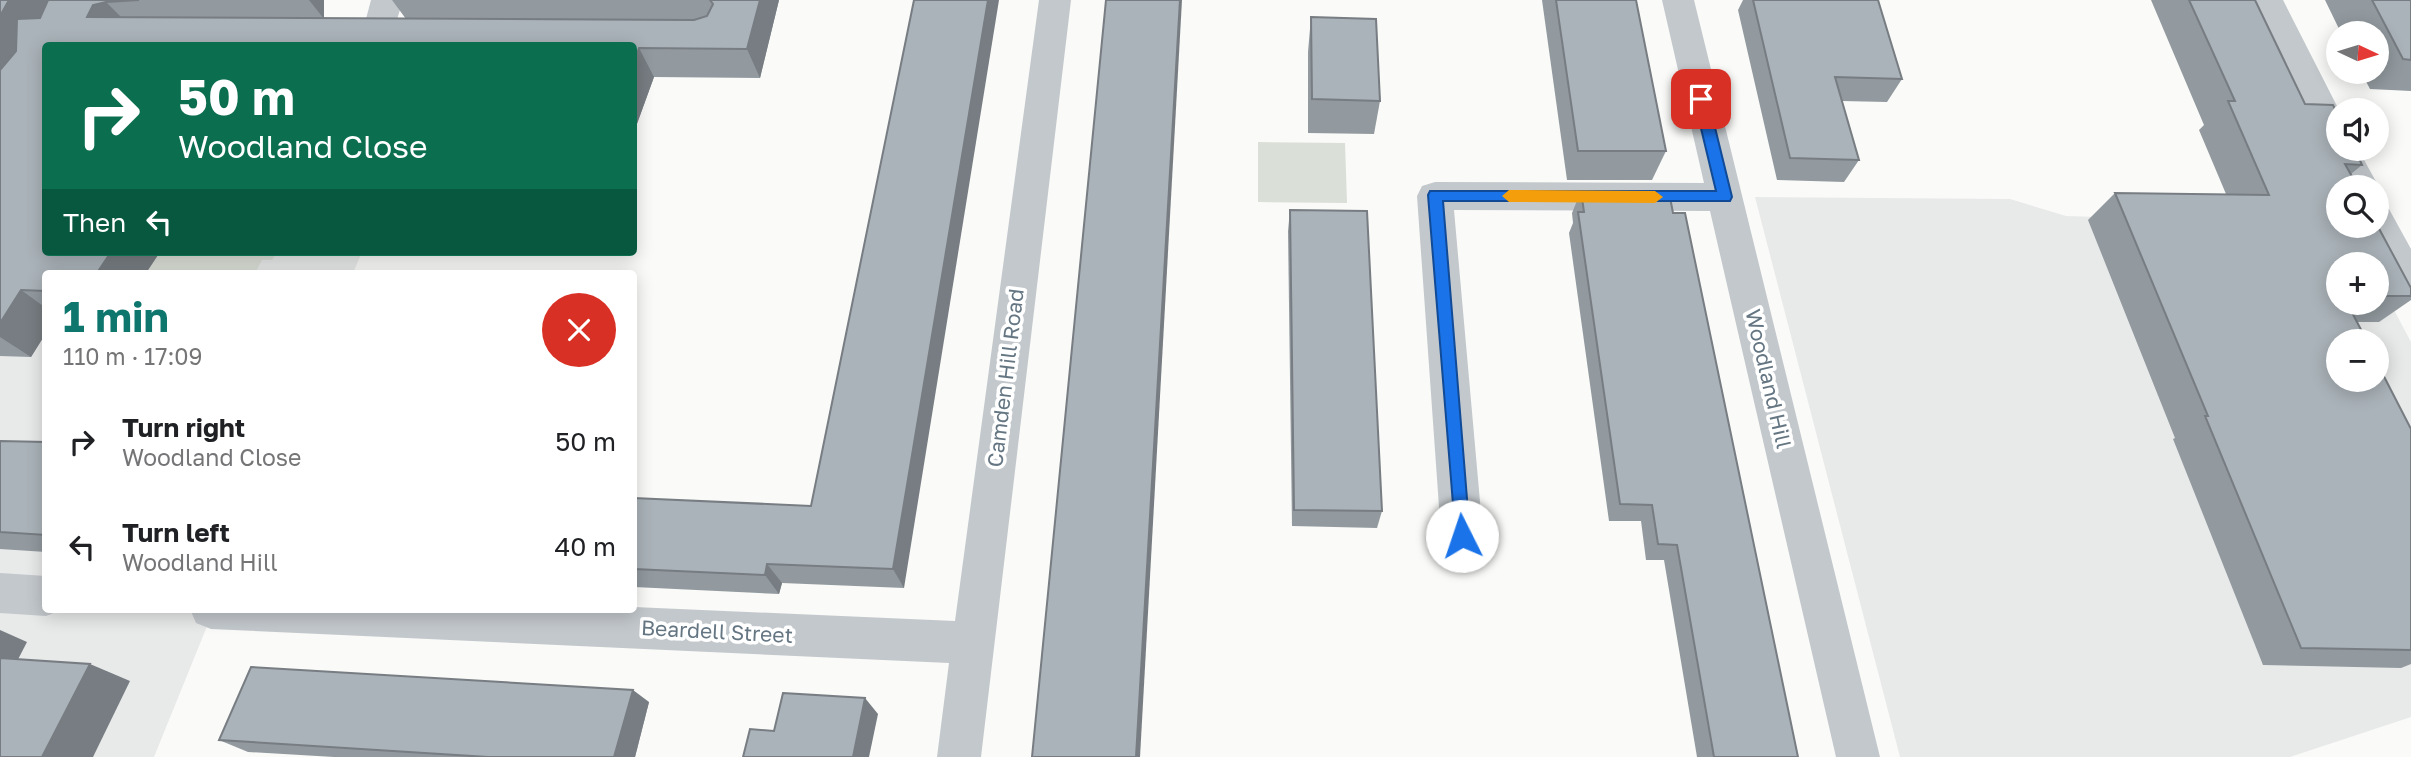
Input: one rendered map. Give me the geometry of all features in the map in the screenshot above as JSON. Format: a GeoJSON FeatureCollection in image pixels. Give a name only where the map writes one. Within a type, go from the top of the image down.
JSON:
{"type":"FeatureCollection","features":[{"type":"Feature","properties":{"kind":"street"},"geometry":{"type":"LineString","coordinates":[[344,34],[392,34],[387,0]]}},
{"type":"Feature","properties":{"kind":"street","name":"Camden Hill Road"},"geometry":{"type":"LineString","coordinates":[[959,757],[971,643],[1055,0]]}},
{"type":"Feature","properties":{"kind":"street","name":"Woodland Hill"},"geometry":{"type":"LineString","coordinates":[[1678,0],[1858,757]]}},
{"type":"Feature","properties":{"kind":"street"},"geometry":{"type":"LineString","coordinates":[[2267,0],[2326,118]]}},
{"type":"Feature","properties":{"kind":"street"},"geometry":{"type":"LineString","coordinates":[[1462,536],[1436,195],[1724,197]]}},
{"type":"Feature","properties":{"kind":"street"},"geometry":{"type":"LineString","coordinates":[[2391,230],[2411,283]]}},
{"type":"Feature","properties":{"kind":"street"},"geometry":{"type":"LineString","coordinates":[[0,593],[42,596]]}},
{"type":"Feature","properties":{"kind":"street","name":"Beardell Street"},"geometry":{"type":"LineString","coordinates":[[300,613],[971,643]]}},
{"type":"Feature","properties":{"kind":"shaded area"},"geometry":{"type":"Polygon","coordinates":[[[1258,142],[1345,143],[1347,203],[1258,202],[1258,142]]]}},
{"type":"Feature","properties":{"kind":"shaded area"},"geometry":{"type":"Polygon","coordinates":[[[0,175],[42,245],[42,256],[360,256],[354,270],[42,270],[42,613],[212,613],[154,757],[0,757],[0,175]]]}},
{"type":"Feature","properties":{"kind":"shaded area"},"geometry":{"type":"Polygon","coordinates":[[[1755,197],[2010,199],[2066,216],[2326,224],[2326,238],[2338,238],[2338,252],[2326,252],[2326,315],[2389,315],[2389,301],[2411,342],[2411,717],[2290,757],[1900,757],[1755,197]]]}},
{"type":"Feature","properties":{"kind":"shaded area"},"geometry":{"type":"Polygon","coordinates":[[[157,256],[274,256],[272,260],[262,260],[257,270],[148,270],[157,256]]]}},
{"type":"Feature","properties":{"kind":"building"},"geometry":{"type":"Polygon","coordinates":[[[0,0],[9,0],[0,16],[0,0]]]}},
{"type":"Feature","properties":{"kind":"building"},"geometry":{"type":"Polygon","coordinates":[[[48,0],[139,0],[93,5],[87,17],[694,20],[707,16],[713,4],[710,0],[760,0],[747,49],[639,48],[637,54],[637,42],[42,42],[42,256],[108,256],[99,270],[42,270],[42,291],[21,290],[0,323],[0,70],[16,51],[17,19],[40,18],[48,0]]]}},
{"type":"Feature","properties":{"kind":"building"},"geometry":{"type":"Polygon","coordinates":[[[914,0],[988,0],[893,569],[767,564],[765,575],[637,569],[637,498],[811,506],[914,0]]]}},
{"type":"Feature","properties":{"kind":"building"},"geometry":{"type":"Polygon","coordinates":[[[1106,0],[1180,0],[1136,757],[1032,757],[1106,0]]]}},
{"type":"Feature","properties":{"kind":"building"},"geometry":{"type":"Polygon","coordinates":[[[1556,0],[1636,0],[1666,151],[1578,151],[1556,0]]]}},
{"type":"Feature","properties":{"kind":"building"},"geometry":{"type":"Polygon","coordinates":[[[1753,0],[1878,0],[1902,79],[1835,77],[1859,160],[1790,158],[1753,0]]]}},
{"type":"Feature","properties":{"kind":"building"},"geometry":{"type":"Polygon","coordinates":[[[2189,0],[2255,0],[2305,104],[2326,105],[2326,161],[2360,161],[2362,165],[2345,164],[2351,175],[2326,175],[2326,238],[2384,238],[2411,288],[2411,296],[2389,296],[2389,252],[2326,252],[2326,315],[2353,315],[2361,329],[2326,329],[2326,392],[2389,392],[2389,386],[2411,429],[2411,650],[2301,648],[2115,193],[2269,195],[2228,101],[2235,101],[2189,0]]]}},
{"type":"Feature","properties":{"kind":"building"},"geometry":{"type":"Polygon","coordinates":[[[2372,0],[2411,0],[2411,60],[2403,59],[2389,32],[2389,21],[2383,21],[2372,0]]]}},
{"type":"Feature","properties":{"kind":"building"},"geometry":{"type":"Polygon","coordinates":[[[1311,17],[1376,19],[1380,101],[1312,99],[1311,17]]]}},
{"type":"Feature","properties":{"kind":"building"},"geometry":{"type":"Polygon","coordinates":[[[1581,191],[1669,192],[1673,213],[1685,213],[1798,757],[1714,757],[1677,545],[1658,544],[1652,505],[1620,504],[1578,212],[1584,212],[1581,191]]]}},
{"type":"Feature","properties":{"kind":"building"},"geometry":{"type":"Polygon","coordinates":[[[1290,210],[1367,211],[1382,511],[1294,510],[1290,210]]]}},
{"type":"Feature","properties":{"kind":"building"},"geometry":{"type":"Polygon","coordinates":[[[0,441],[42,442],[42,535],[0,532],[0,441]]]}},
{"type":"Feature","properties":{"kind":"building"},"geometry":{"type":"Polygon","coordinates":[[[0,658],[90,664],[42,757],[0,757],[0,658]]]}},
{"type":"Feature","properties":{"kind":"building"},"geometry":{"type":"Polygon","coordinates":[[[251,667],[633,690],[614,757],[488,757],[219,740],[251,667]]]}},
{"type":"Feature","properties":{"kind":"building"},"geometry":{"type":"Polygon","coordinates":[[[783,693],[865,698],[853,757],[743,757],[750,729],[774,731],[783,693]]]}},
{"type":"Feature","properties":{"kind":"slow traffic"},"geometry":{"type":"LineString","coordinates":[[1509,196],[1655,197]]}},
{"type":"Feature","properties":{"kind":"route"},"geometry":{"type":"LineString","coordinates":[[1462,536],[1436,195],[1724,197],[1701,99]]}}]}
